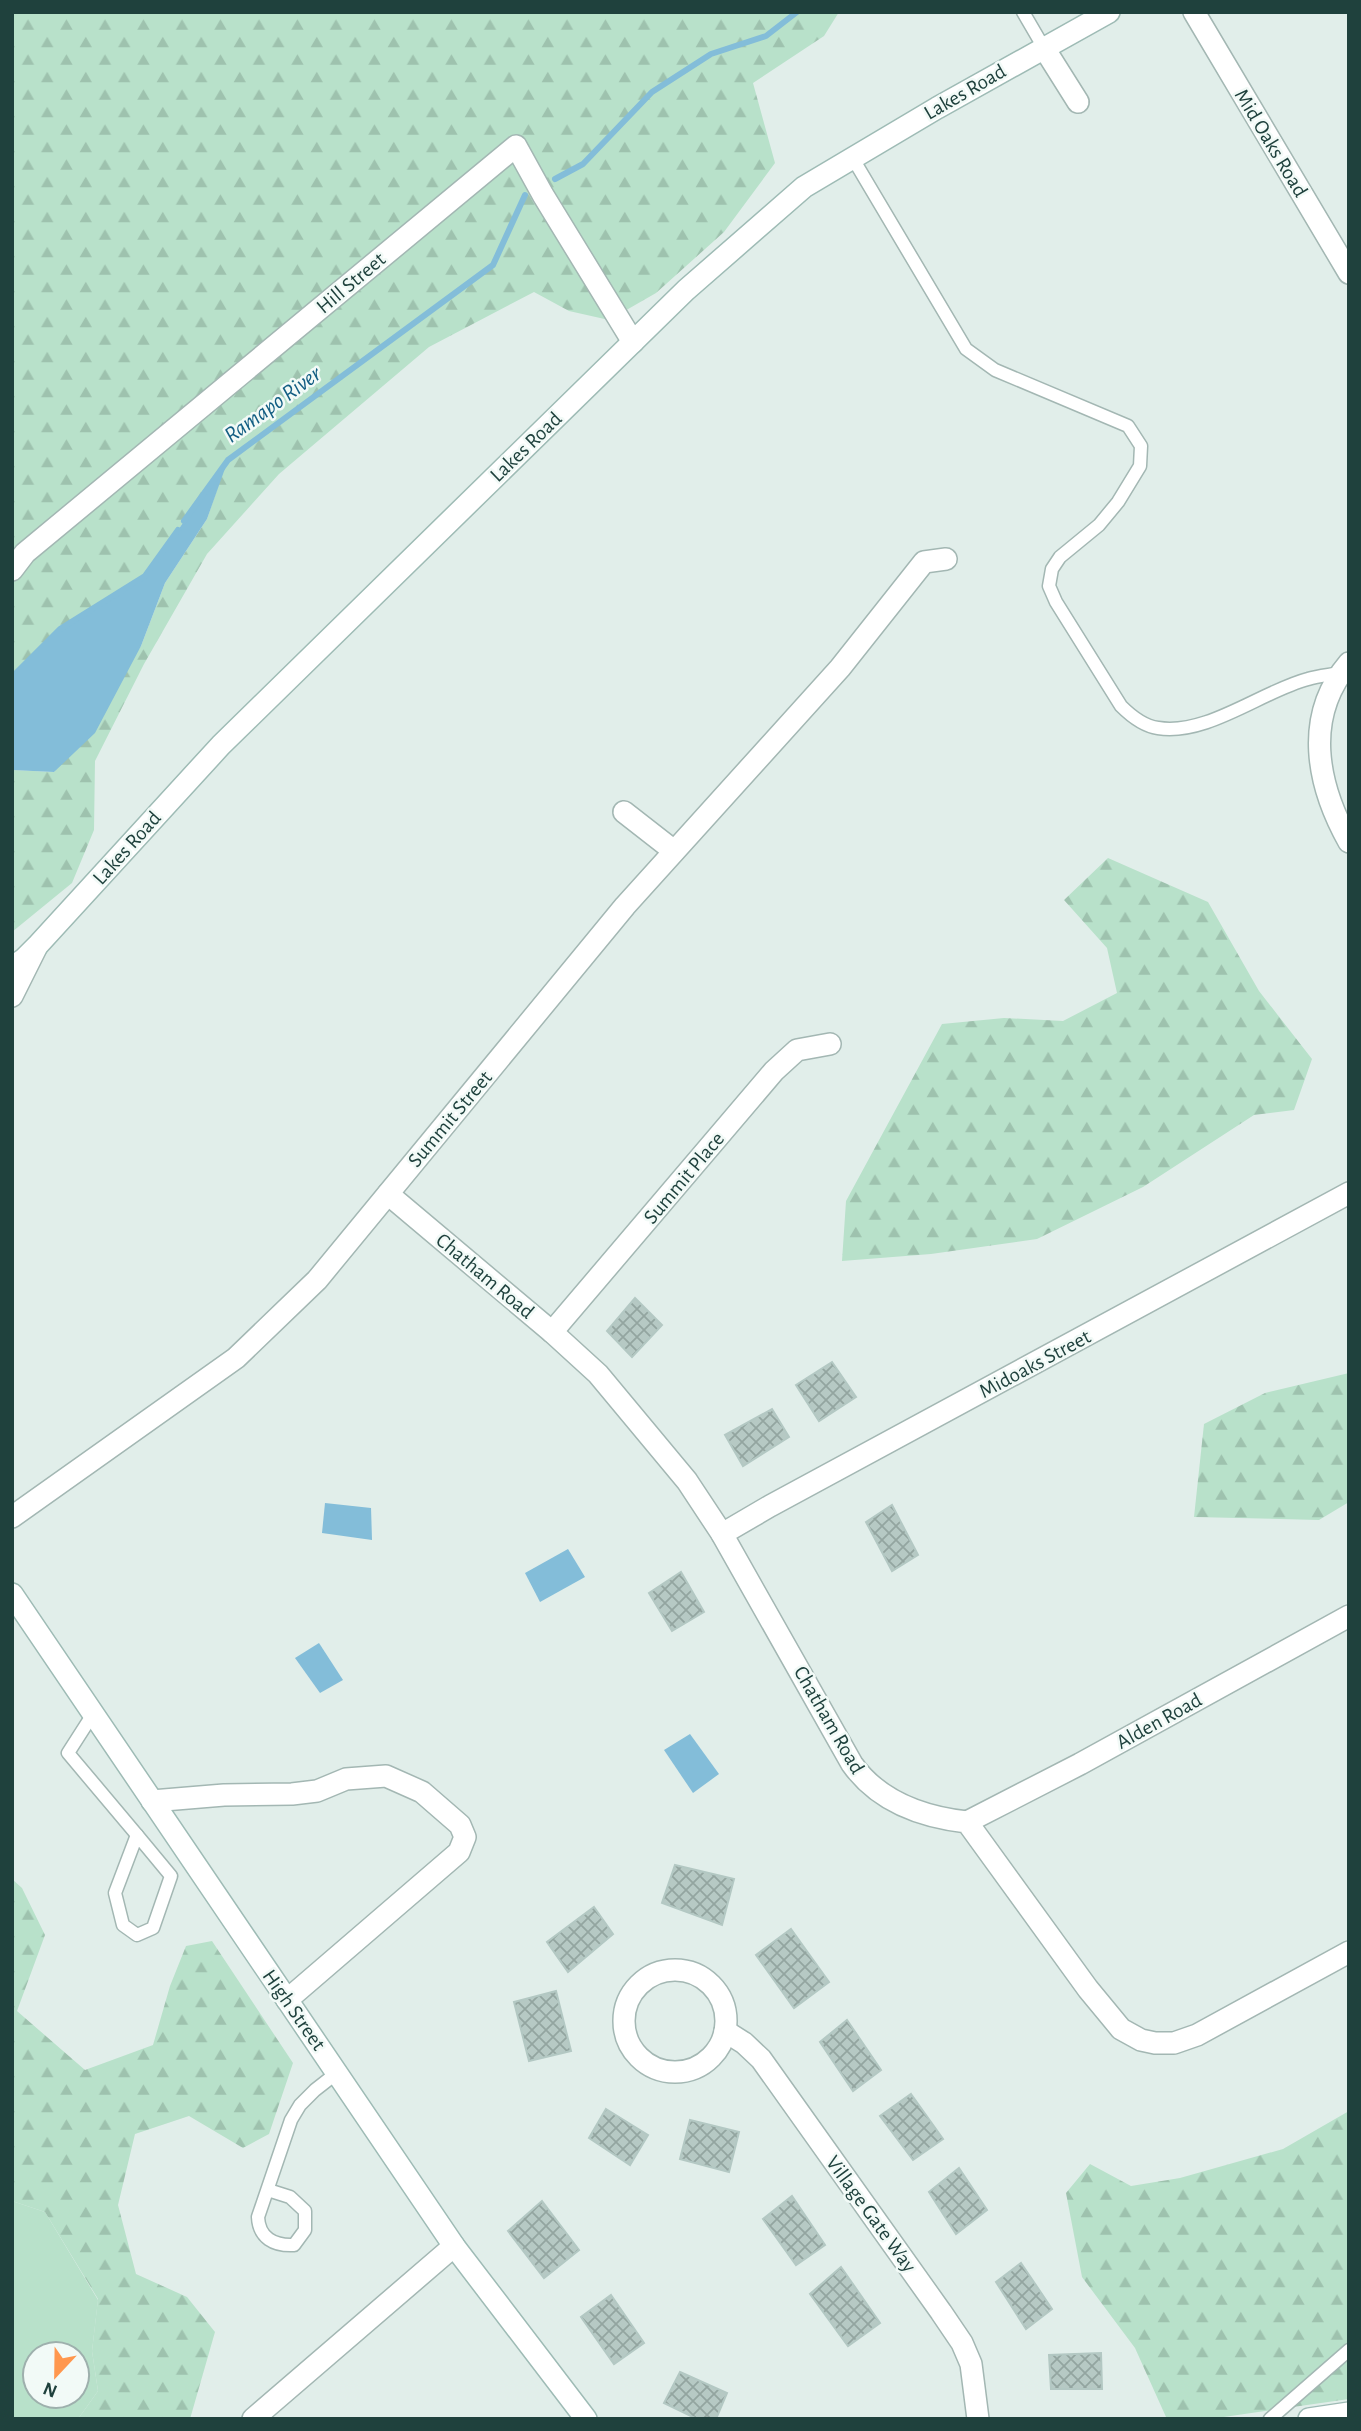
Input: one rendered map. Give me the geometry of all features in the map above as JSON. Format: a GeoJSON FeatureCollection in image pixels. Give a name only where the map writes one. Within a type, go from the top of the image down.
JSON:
{"type":"FeatureCollection","features":[{"type":"Feature","properties":{"kind":"street","name":"Lakes Road"},"geometry":{"type":"LineString","coordinates":[[12,967],[37,946],[222,745],[685,290],[804,187],[852,157],[1109,12]]}},
{"type":"Feature","properties":{"kind":"street","name":"Mid Oaks Road"},"geometry":{"type":"LineString","coordinates":[[1194,12],[1349,273]]}},
{"type":"Feature","properties":{"kind":"street"},"geometry":{"type":"LineString","coordinates":[[1044,48],[1078,102]]}},
{"type":"Feature","properties":{"kind":"street","name":"Hill Street"},"geometry":{"type":"LineString","coordinates":[[12,570],[25,554],[516,146],[633,342]]}},
{"type":"Feature","properties":{"kind":"street","name":"Summit Street"},"geometry":{"type":"LineString","coordinates":[[12,1517],[236,1357],[317,1280],[674,851],[839,668],[924,562],[946,559]]}},
{"type":"Feature","properties":{"kind":"street"},"geometry":{"type":"LineString","coordinates":[[1344,668],[1326,703],[1320,733],[1319,761],[1324,789],[1349,842]]}},
{"type":"Feature","properties":{"kind":"street"},"geometry":{"type":"LineString","coordinates":[[624,812],[674,851]]}},
{"type":"Feature","properties":{"kind":"street"},"geometry":{"type":"LineString","coordinates":[[12,996],[37,946]]}},
{"type":"Feature","properties":{"kind":"street","name":"Summit Place"},"geometry":{"type":"LineString","coordinates":[[552,1332],[774,1071],[797,1050],[830,1044]]}},
{"type":"Feature","properties":{"kind":"street","name":"Chatham Road"},"geometry":{"type":"LineString","coordinates":[[388,1194],[598,1374],[687,1481],[722,1534],[864,1781],[905,1808],[948,1820],[967,1822]]}},
{"type":"Feature","properties":{"kind":"street","name":"Midoaks Street"},"geometry":{"type":"LineString","coordinates":[[722,1534],[1349,1194]]}},
{"type":"Feature","properties":{"kind":"street","name":"High Street"},"geometry":{"type":"LineString","coordinates":[[15,1605],[93,1714],[454,2246],[586,2419]]}},
{"type":"Feature","properties":{"kind":"street","name":"Alden Road"},"geometry":{"type":"LineString","coordinates":[[967,1822],[1080,1765],[1349,1616]]}},
{"type":"Feature","properties":{"kind":"street"},"geometry":{"type":"LineString","coordinates":[[152,1801],[224,1795],[292,1794],[317,1791],[346,1779],[386,1776],[422,1792],[460,1825],[465,1837],[459,1852],[287,2000]]}},
{"type":"Feature","properties":{"kind":"street"},"geometry":{"type":"LineString","coordinates":[[967,1822],[1088,1989],[1121,2029],[1141,2040],[1174,2043],[1197,2035],[1349,1952]]}},
{"type":"Feature","properties":{"kind":"street"},"geometry":{"type":"LineString","coordinates":[[679,1970],[696,1974],[710,1983],[720,1997],[726,2014],[725,2031],[719,2046],[708,2059],[695,2068],[662,2070],[635,2053],[627,2039],[623,2022],[626,2005],[634,1990],[646,1978],[662,1971],[679,1970]]}},
{"type":"Feature","properties":{"kind":"street","name":"Village Gate Way"},"geometry":{"type":"LineString","coordinates":[[725,2031],[744,2043],[761,2059],[942,2312],[962,2343],[971,2364],[978,2419]]}},
{"type":"Feature","properties":{"kind":"street"},"geometry":{"type":"LineString","coordinates":[[253,2419],[454,2246]]}},
{"type":"Feature","properties":{"kind":"street"},"geometry":{"type":"LineString","coordinates":[[1309,2419],[1349,2413]]}},
{"type":"Feature","properties":{"kind":"lane"},"geometry":{"type":"LineString","coordinates":[[1023,12],[1044,48]]}},
{"type":"Feature","properties":{"kind":"lane"},"geometry":{"type":"LineString","coordinates":[[852,157],[966,349],[995,370],[1128,426],[1141,446],[1139,466],[1118,502],[1099,525],[1060,557],[1052,569],[1049,586],[1056,602],[1121,706],[1134,719],[1156,729],[1178,728],[1202,723],[1306,679],[1344,668]]}},
{"type":"Feature","properties":{"kind":"lane"},"geometry":{"type":"LineString","coordinates":[[93,1714],[68,1753],[137,1835],[171,1876],[153,1928],[137,1935],[123,1925],[115,1893],[137,1835]]}},
{"type":"Feature","properties":{"kind":"lane"},"geometry":{"type":"LineString","coordinates":[[268,2190],[290,2197],[306,2211],[305,2230],[294,2245],[272,2242],[261,2231],[258,2217],[291,2120],[300,2105],[338,2072]]}},
{"type":"Feature","properties":{"kind":"lane"},"geometry":{"type":"LineString","coordinates":[[1270,2419],[1349,2350]]}},
{"type":"Feature","properties":{"kind":"green space"},"geometry":{"type":"Polygon","coordinates":[[[12,12],[839,12],[824,36],[753,83],[775,163],[724,232],[656,293],[609,320],[569,311],[534,292],[429,347],[279,474],[207,554],[144,664],[95,761],[94,830],[72,883],[12,932],[12,770],[54,772],[141,646],[165,583],[207,519],[226,463],[145,576],[60,629],[12,677],[12,12]]]}},
{"type":"Feature","properties":{"kind":"green space"},"geometry":{"type":"Polygon","coordinates":[[[1108,858],[1208,902],[1259,991],[1312,1059],[1294,1110],[1254,1115],[1143,1187],[1037,1239],[931,1254],[842,1261],[846,1201],[942,1024],[1004,1018],[1063,1021],[1117,993],[1107,948],[1064,900],[1108,858]]]}},
{"type":"Feature","properties":{"kind":"green space"},"geometry":{"type":"Polygon","coordinates":[[[1349,1373],[1349,1502],[1319,1520],[1194,1517],[1204,1424],[1265,1393],[1349,1373]]]}},
{"type":"Feature","properties":{"kind":"green space"},"geometry":{"type":"Polygon","coordinates":[[[12,1879],[22,1888],[45,1935],[17,2011],[85,2070],[153,2045],[170,1986],[186,1946],[212,1941],[293,2063],[269,2134],[243,2148],[189,2116],[135,2134],[118,2205],[136,2274],[187,2297],[215,2332],[190,2419],[78,2419],[84,2410],[91,2410],[91,2401],[98,2391],[92,2351],[98,2299],[45,2212],[12,2201],[12,1879]]]}},
{"type":"Feature","properties":{"kind":"green space"},"geometry":{"type":"Polygon","coordinates":[[[1349,2111],[1349,2399],[1210,2419],[1166,2417],[1135,2348],[1082,2277],[1066,2193],[1090,2164],[1131,2186],[1180,2178],[1283,2149],[1349,2111]]]}},
{"type":"Feature","properties":{"kind":"green space"},"geometry":{"type":"Polygon","coordinates":[[[12,2201],[45,2212],[98,2300],[92,2351],[98,2391],[91,2401],[91,2340],[21,2340],[21,2410],[84,2410],[78,2419],[12,2419],[12,2201]]]}},
{"type":"Feature","properties":{"kind":"water"},"geometry":{"type":"Polygon","coordinates":[[[228,460],[207,519],[165,583],[141,646],[95,733],[54,772],[12,770],[12,677],[60,629],[145,576],[228,460]]]}},
{"type":"Feature","properties":{"kind":"water"},"geometry":{"type":"Polygon","coordinates":[[[325,1503],[371,1508],[372,1540],[322,1533],[325,1503]]]}},
{"type":"Feature","properties":{"kind":"water"},"geometry":{"type":"Polygon","coordinates":[[[568,1549],[585,1577],[540,1602],[525,1573],[568,1549]]]}},
{"type":"Feature","properties":{"kind":"water"},"geometry":{"type":"Polygon","coordinates":[[[319,1643],[343,1680],[320,1693],[295,1658],[319,1643]]]}},
{"type":"Feature","properties":{"kind":"water"},"geometry":{"type":"Polygon","coordinates":[[[690,1734],[719,1774],[693,1793],[664,1750],[690,1734]]]}},
{"type":"Feature","properties":{"kind":"building"},"geometry":{"type":"Polygon","coordinates":[[[635,1298],[662,1325],[632,1357],[607,1331],[635,1298]]]}},
{"type":"Feature","properties":{"kind":"building"},"geometry":{"type":"Polygon","coordinates":[[[832,1362],[856,1397],[819,1421],[796,1385],[832,1362]]]}},
{"type":"Feature","properties":{"kind":"building"},"geometry":{"type":"Polygon","coordinates":[[[772,1409],[789,1437],[743,1466],[725,1435],[772,1409]]]}},
{"type":"Feature","properties":{"kind":"building"},"geometry":{"type":"Polygon","coordinates":[[[892,1505],[918,1555],[892,1571],[866,1522],[892,1505]]]}},
{"type":"Feature","properties":{"kind":"building"},"geometry":{"type":"Polygon","coordinates":[[[681,1572],[704,1612],[672,1631],[649,1593],[681,1572]]]}},
{"type":"Feature","properties":{"kind":"building"},"geometry":{"type":"Polygon","coordinates":[[[675,1865],[734,1879],[722,1925],[662,1903],[675,1865]]]}},
{"type":"Feature","properties":{"kind":"building"},"geometry":{"type":"Polygon","coordinates":[[[594,1907],[613,1934],[568,1972],[547,1942],[594,1907]]]}},
{"type":"Feature","properties":{"kind":"building"},"geometry":{"type":"Polygon","coordinates":[[[791,1929],[829,1982],[794,2008],[756,1955],[791,1929]]]}},
{"type":"Feature","properties":{"kind":"building"},"geometry":{"type":"Polygon","coordinates":[[[556,1991],[571,2051],[529,2061],[514,2002],[556,1991]]]}},
{"type":"Feature","properties":{"kind":"building"},"geometry":{"type":"Polygon","coordinates":[[[847,2020],[881,2070],[853,2091],[820,2042],[847,2020]]]}},
{"type":"Feature","properties":{"kind":"building"},"geometry":{"type":"Polygon","coordinates":[[[911,2094],[943,2139],[913,2160],[880,2116],[911,2094]]]}},
{"type":"Feature","properties":{"kind":"building"},"geometry":{"type":"Polygon","coordinates":[[[606,2109],[648,2135],[630,2165],[589,2138],[606,2109]]]}},
{"type":"Feature","properties":{"kind":"building"},"geometry":{"type":"Polygon","coordinates":[[[690,2120],[739,2132],[729,2172],[680,2159],[690,2120]]]}},
{"type":"Feature","properties":{"kind":"building"},"geometry":{"type":"Polygon","coordinates":[[[959,2168],[987,2210],[956,2234],[929,2192],[959,2168]]]}},
{"type":"Feature","properties":{"kind":"building"},"geometry":{"type":"Polygon","coordinates":[[[792,2196],[825,2245],[796,2265],[763,2219],[792,2196]]]}},
{"type":"Feature","properties":{"kind":"building"},"geometry":{"type":"Polygon","coordinates":[[[542,2201],[579,2250],[544,2278],[508,2231],[542,2201]]]}},
{"type":"Feature","properties":{"kind":"building"},"geometry":{"type":"Polygon","coordinates":[[[1021,2263],[1052,2309],[1026,2329],[996,2282],[1021,2263]]]}},
{"type":"Feature","properties":{"kind":"building"},"geometry":{"type":"Polygon","coordinates":[[[841,2267],[880,2323],[848,2346],[810,2294],[841,2267]]]}},
{"type":"Feature","properties":{"kind":"building"},"geometry":{"type":"Polygon","coordinates":[[[611,2295],[644,2343],[614,2364],[581,2317],[611,2295]]]}},
{"type":"Feature","properties":{"kind":"building"},"geometry":{"type":"Polygon","coordinates":[[[1101,2353],[1102,2389],[1051,2389],[1049,2355],[1101,2353]]]}},
{"type":"Feature","properties":{"kind":"building"},"geometry":{"type":"Polygon","coordinates":[[[680,2372],[727,2393],[716,2419],[697,2419],[664,2403],[680,2372]]]}},
{"type":"Feature","properties":{"kind":"waterway","name":"Ramapo River"},"geometry":{"type":"LineString","coordinates":[[555,179],[583,164],[652,92],[711,54],[766,36],[797,12]]}},
{"type":"Feature","properties":{"kind":"waterway","name":"Ramapo River"},"geometry":{"type":"LineString","coordinates":[[184,521],[228,460],[493,265],[525,195]]}},
{"type":"Feature","properties":{"kind":"waterway","name":"Ramapo River"},"geometry":{"type":"LineString","coordinates":[[12,677],[60,629],[145,576],[178,530]]}}]}
